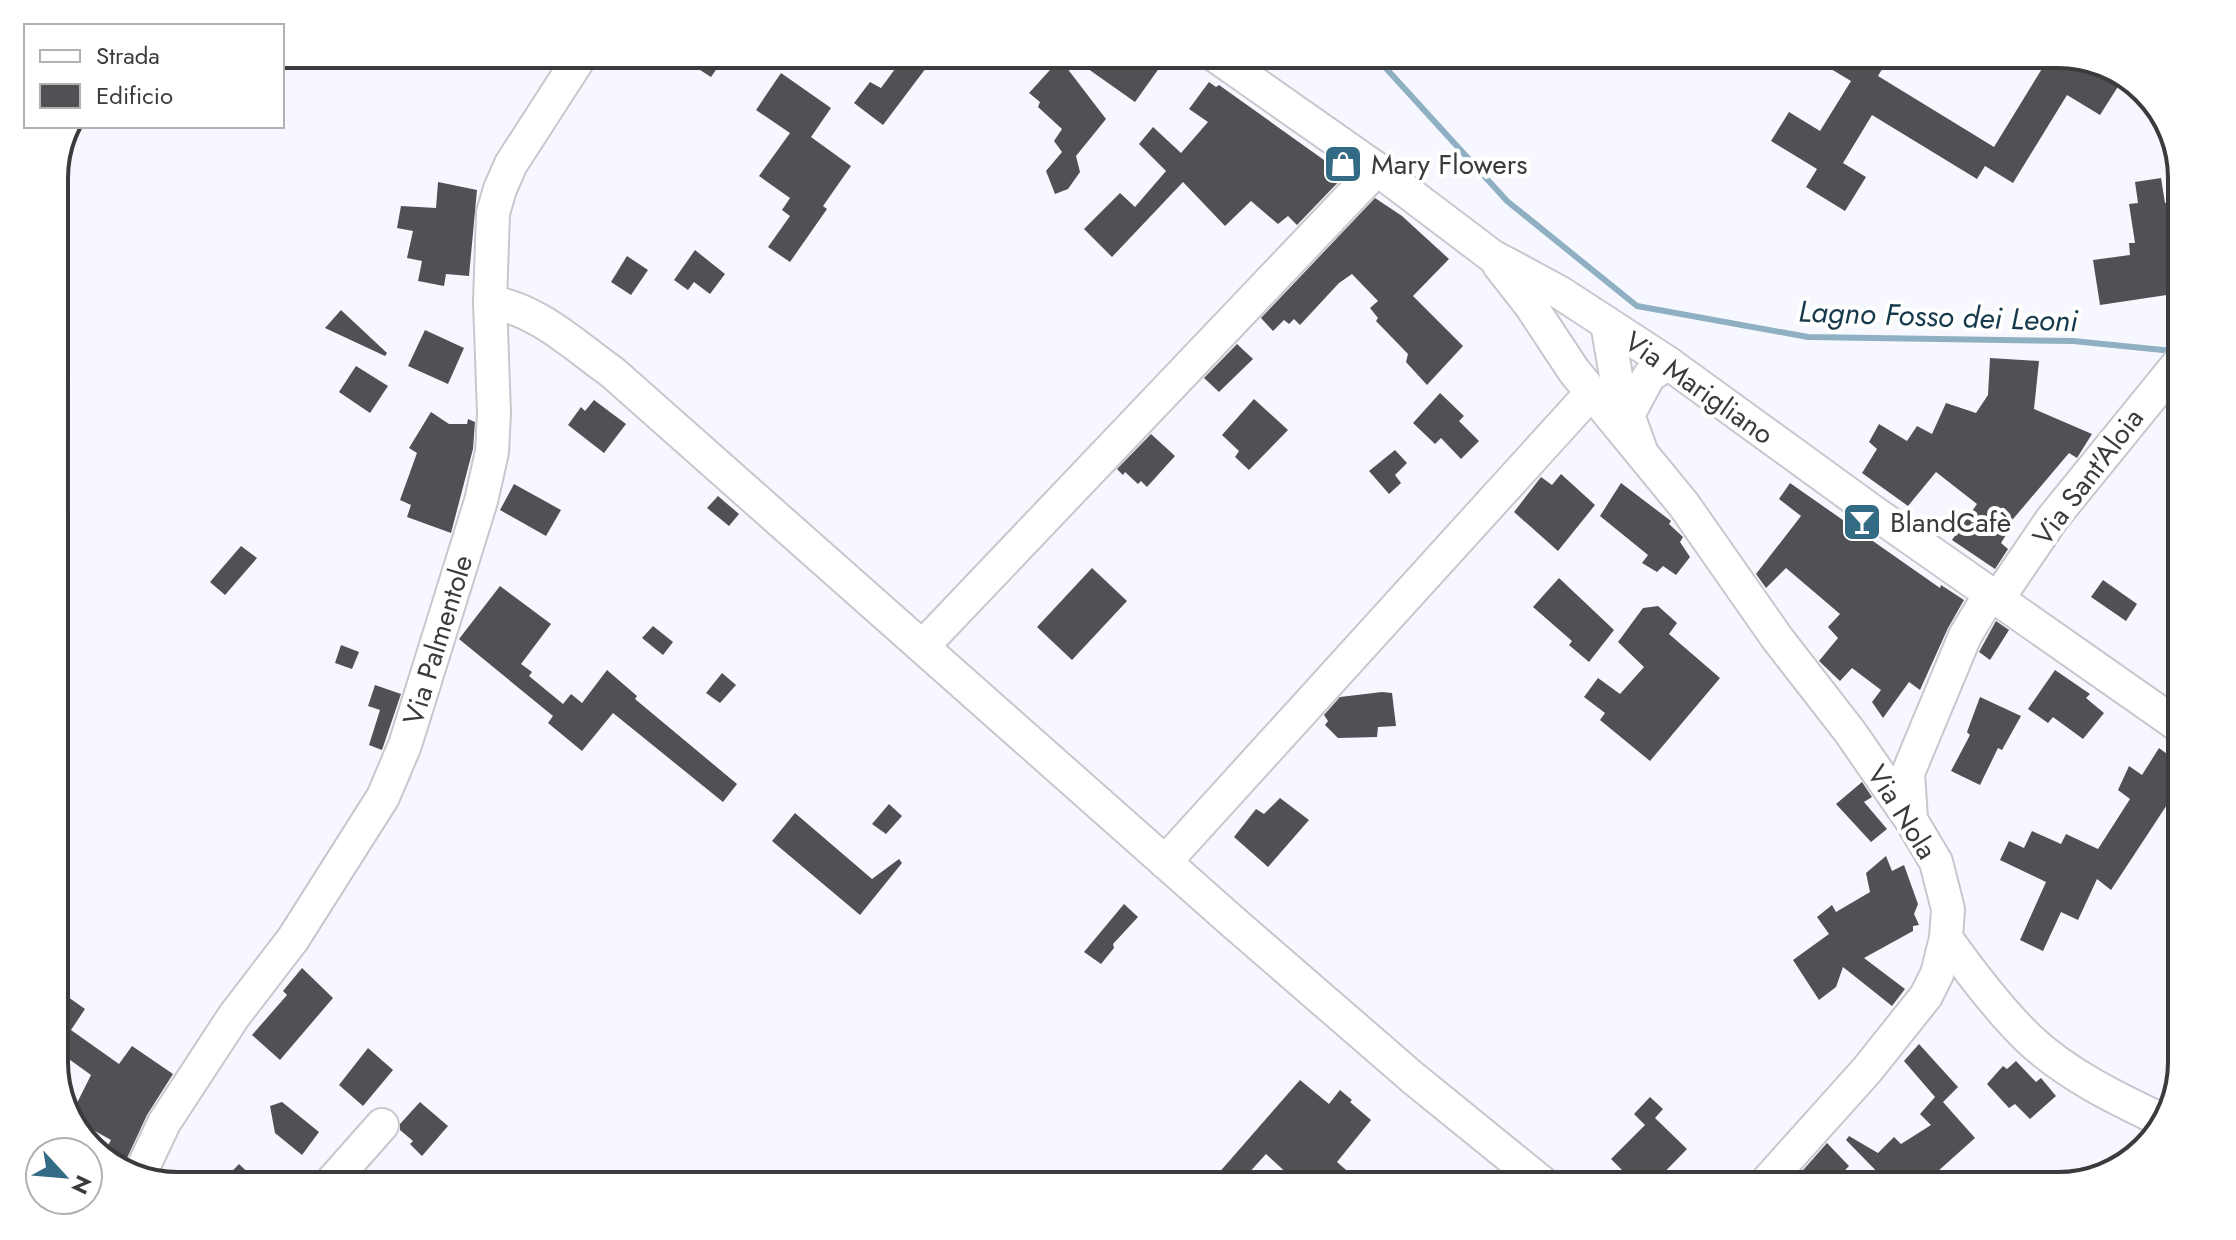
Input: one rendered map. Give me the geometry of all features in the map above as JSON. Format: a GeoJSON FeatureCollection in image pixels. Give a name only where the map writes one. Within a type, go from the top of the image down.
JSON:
{"type":"FeatureCollection","features":[{"type":"Feature","properties":{"kind":"street","name":"Via Palmentole"},"geometry":{"type":"LineString","coordinates":[[144,1166],[164,1123],[234,1016],[293,939],[383,797],[405,745],[481,501],[492,452],[492,225],[500,189],[511,164],[573,68]]}},
{"type":"Feature","properties":{"kind":"street","name":"Via Marigliano"},"geometry":{"type":"LineString","coordinates":[[1233,68],[1377,169],[1492,256],[1559,292],[1668,363],[1997,598],[2168,714]]}},
{"type":"Feature","properties":{"kind":"street"},"geometry":{"type":"LineString","coordinates":[[923,646],[1377,169]]}},
{"type":"Feature","properties":{"kind":"street","name":"Via Nola"},"geometry":{"type":"LineString","coordinates":[[1492,256],[1583,382],[1684,505],[1777,638],[1850,732],[1936,862],[1948,909],[1946,938],[1937,974],[1926,996],[1867,1070],[1776,1172]]}},
{"type":"Feature","properties":{"kind":"street"},"geometry":{"type":"LineString","coordinates":[[490,302],[512,305],[535,316],[612,372],[1165,862],[1413,1078],[1529,1172]]}},
{"type":"Feature","properties":{"kind":"street"},"geometry":{"type":"LineString","coordinates":[[1165,862],[1583,382],[1600,319]]}},
{"type":"Feature","properties":{"kind":"street","name":"Via Nola"},"geometry":{"type":"LineString","coordinates":[[1600,319],[1620,399],[1640,448]]}},
{"type":"Feature","properties":{"kind":"street"},"geometry":{"type":"LineString","coordinates":[[1628,415],[1649,376],[1668,363]]}},
{"type":"Feature","properties":{"kind":"street","name":"Via Sant'Aloia"},"geometry":{"type":"LineString","coordinates":[[1911,820],[1908,773],[1965,636],[1983,606],[1997,598],[2052,519],[2168,376]]}},
{"type":"Feature","properties":{"kind":"street"},"geometry":{"type":"LineString","coordinates":[[1946,938],[1971,974],[2029,1039],[2073,1073],[2154,1115]]}},
{"type":"Feature","properties":{"kind":"street"},"geometry":{"type":"LineString","coordinates":[[340,1172],[382,1125]]}},
{"type":"Feature","properties":{"kind":"building"},"geometry":{"type":"Polygon","coordinates":[[[697,68],[717,68],[711,77],[697,68]]]}},
{"type":"Feature","properties":{"kind":"building"},"geometry":{"type":"Polygon","coordinates":[[[896,68],[926,68],[883,125],[854,103],[870,82],[881,88],[896,68]]]}},
{"type":"Feature","properties":{"kind":"building"},"geometry":{"type":"Polygon","coordinates":[[[1052,68],[1067,68],[1106,119],[1076,156],[1080,172],[1068,189],[1055,194],[1046,171],[1062,152],[1054,141],[1062,129],[1038,107],[1040,102],[1029,93],[1052,68]]]}},
{"type":"Feature","properties":{"kind":"building"},"geometry":{"type":"Polygon","coordinates":[[[1087,68],[1159,68],[1135,102],[1087,68]]]}},
{"type":"Feature","properties":{"kind":"building"},"geometry":{"type":"Polygon","coordinates":[[[1829,68],[1883,68],[1878,76],[1994,147],[2042,68],[2086,72],[2118,86],[2100,115],[2067,95],[2013,183],[1985,166],[1977,179],[1872,115],[1843,163],[1866,177],[1845,211],[1806,187],[1817,169],[1771,141],[1789,112],[1820,131],[1851,81],[1829,68]]]}},
{"type":"Feature","properties":{"kind":"building"},"geometry":{"type":"Polygon","coordinates":[[[781,73],[831,108],[811,137],[851,166],[823,206],[827,209],[790,262],[768,247],[790,216],[782,210],[790,198],[759,176],[790,133],[756,110],[781,73]]]}},
{"type":"Feature","properties":{"kind":"building"},"geometry":{"type":"Polygon","coordinates":[[[1209,82],[1216,87],[1219,85],[1345,175],[1297,225],[1288,216],[1278,224],[1251,201],[1225,226],[1183,182],[1112,257],[1084,229],[1120,193],[1135,207],[1166,171],[1139,144],[1153,127],[1181,153],[1208,122],[1189,109],[1209,82]]]}},
{"type":"Feature","properties":{"kind":"building"},"geometry":{"type":"Polygon","coordinates":[[[2161,178],[2165,203],[2168,203],[2168,295],[2100,305],[2093,260],[2130,255],[2129,243],[2135,243],[2129,204],[2138,203],[2135,182],[2161,178]]]}},
{"type":"Feature","properties":{"kind":"building"},"geometry":{"type":"Polygon","coordinates":[[[438,182],[477,190],[469,276],[446,274],[444,286],[418,281],[422,261],[407,258],[413,231],[397,228],[401,206],[436,208],[438,182]]]}},
{"type":"Feature","properties":{"kind":"building"},"geometry":{"type":"Polygon","coordinates":[[[1375,198],[1402,216],[1449,259],[1413,296],[1463,346],[1427,385],[1406,362],[1408,354],[1376,321],[1378,318],[1370,308],[1378,301],[1352,274],[1339,283],[1300,325],[1294,319],[1289,324],[1284,320],[1273,331],[1261,318],[1375,198]]]}},
{"type":"Feature","properties":{"kind":"building"},"geometry":{"type":"Polygon","coordinates":[[[695,250],[725,274],[710,294],[694,282],[688,290],[674,280],[695,250]]]}},
{"type":"Feature","properties":{"kind":"building"},"geometry":{"type":"Polygon","coordinates":[[[627,256],[648,270],[631,295],[611,282],[627,256]]]}},
{"type":"Feature","properties":{"kind":"building"},"geometry":{"type":"Polygon","coordinates":[[[341,310],[387,353],[385,356],[325,328],[341,310]]]}},
{"type":"Feature","properties":{"kind":"building"},"geometry":{"type":"Polygon","coordinates":[[[425,330],[464,348],[448,384],[408,366],[425,330]]]}},
{"type":"Feature","properties":{"kind":"building"},"geometry":{"type":"Polygon","coordinates":[[[1237,344],[1253,359],[1219,392],[1204,378],[1237,344]]]}},
{"type":"Feature","properties":{"kind":"building"},"geometry":{"type":"Polygon","coordinates":[[[1990,358],[2039,361],[2034,409],[2092,434],[2077,458],[2069,453],[2008,525],[2009,530],[2001,543],[2008,549],[1995,569],[1952,540],[1977,504],[1936,472],[1908,506],[1862,473],[1877,449],[1869,442],[1879,424],[1907,441],[1917,426],[1932,434],[1946,403],[1976,413],[1988,395],[1990,358]]]}},
{"type":"Feature","properties":{"kind":"building"},"geometry":{"type":"Polygon","coordinates":[[[356,366],[388,386],[370,413],[339,392],[356,366]]]}},
{"type":"Feature","properties":{"kind":"building"},"geometry":{"type":"Polygon","coordinates":[[[1440,393],[1464,416],[1459,421],[1479,441],[1461,459],[1441,438],[1435,444],[1413,423],[1440,393]]]}},
{"type":"Feature","properties":{"kind":"building"},"geometry":{"type":"Polygon","coordinates":[[[1254,399],[1288,430],[1249,470],[1235,457],[1239,451],[1222,435],[1254,399]]]}},
{"type":"Feature","properties":{"kind":"building"},"geometry":{"type":"Polygon","coordinates":[[[594,400],[626,424],[604,453],[568,425],[581,407],[585,411],[594,400]]]}},
{"type":"Feature","properties":{"kind":"building"},"geometry":{"type":"Polygon","coordinates":[[[431,412],[449,424],[467,424],[468,419],[475,422],[473,449],[451,533],[407,517],[411,505],[400,500],[417,453],[409,448],[431,412]]]}},
{"type":"Feature","properties":{"kind":"building"},"geometry":{"type":"Polygon","coordinates":[[[1151,434],[1175,456],[1147,487],[1117,469],[1151,434]]]}},
{"type":"Feature","properties":{"kind":"building"},"geometry":{"type":"Polygon","coordinates":[[[1395,450],[1407,463],[1395,475],[1401,483],[1389,494],[1369,471],[1395,450]]]}},
{"type":"Feature","properties":{"kind":"building"},"geometry":{"type":"Polygon","coordinates":[[[1561,474],[1595,505],[1558,551],[1514,512],[1541,477],[1552,485],[1561,474]]]}},
{"type":"Feature","properties":{"kind":"building"},"geometry":{"type":"Polygon","coordinates":[[[1621,483],[1671,521],[1669,524],[1683,537],[1680,542],[1690,557],[1676,575],[1663,566],[1657,572],[1642,563],[1648,555],[1600,516],[1621,483]]]}},
{"type":"Feature","properties":{"kind":"building"},"geometry":{"type":"Polygon","coordinates":[[[1790,483],[1940,588],[1941,585],[1964,600],[1920,690],[1909,682],[1883,718],[1872,702],[1881,690],[1852,668],[1840,681],[1819,661],[1838,638],[1828,627],[1840,614],[1786,568],[1766,588],[1756,574],[1801,516],[1779,499],[1790,483]]]}},
{"type":"Feature","properties":{"kind":"building"},"geometry":{"type":"Polygon","coordinates":[[[514,484],[561,510],[546,536],[500,510],[514,484]]]}},
{"type":"Feature","properties":{"kind":"building"},"geometry":{"type":"Polygon","coordinates":[[[718,496],[739,514],[729,526],[707,508],[718,496]]]}},
{"type":"Feature","properties":{"kind":"building"},"geometry":{"type":"Polygon","coordinates":[[[241,546],[257,558],[225,595],[210,582],[241,546]]]}},
{"type":"Feature","properties":{"kind":"building"},"geometry":{"type":"Polygon","coordinates":[[[1092,568],[1127,601],[1072,660],[1037,627],[1092,568]]]}},
{"type":"Feature","properties":{"kind":"building"},"geometry":{"type":"Polygon","coordinates":[[[1559,578],[1614,630],[1589,662],[1569,645],[1572,641],[1533,607],[1559,578]]]}},
{"type":"Feature","properties":{"kind":"building"},"geometry":{"type":"Polygon","coordinates":[[[2103,580],[2137,604],[2126,621],[2091,597],[2103,580]]]}},
{"type":"Feature","properties":{"kind":"building"},"geometry":{"type":"Polygon","coordinates":[[[500,586],[551,624],[521,664],[532,672],[529,676],[563,704],[571,694],[582,703],[607,670],[637,696],[635,699],[737,784],[723,802],[613,713],[582,751],[548,723],[553,716],[459,639],[500,586]]]}},
{"type":"Feature","properties":{"kind":"building"},"geometry":{"type":"Polygon","coordinates":[[[1658,606],[1677,623],[1669,634],[1720,678],[1650,761],[1600,720],[1605,713],[1584,697],[1598,678],[1620,694],[1644,667],[1618,642],[1643,608],[1658,606]]]}},
{"type":"Feature","properties":{"kind":"building"},"geometry":{"type":"Polygon","coordinates":[[[1996,621],[2009,630],[1990,660],[1979,652],[1996,621]]]}},
{"type":"Feature","properties":{"kind":"building"},"geometry":{"type":"Polygon","coordinates":[[[653,626],[673,642],[663,655],[642,638],[653,626]]]}},
{"type":"Feature","properties":{"kind":"building"},"geometry":{"type":"Polygon","coordinates":[[[341,645],[359,652],[352,669],[335,663],[341,645]]]}},
{"type":"Feature","properties":{"kind":"building"},"geometry":{"type":"Polygon","coordinates":[[[2055,670],[2090,694],[2086,698],[2104,713],[2083,739],[2053,717],[2048,723],[2028,709],[2055,670]]]}},
{"type":"Feature","properties":{"kind":"building"},"geometry":{"type":"Polygon","coordinates":[[[722,673],[736,685],[720,703],[706,693],[722,673]]]}},
{"type":"Feature","properties":{"kind":"building"},"geometry":{"type":"Polygon","coordinates":[[[375,685],[401,694],[382,750],[369,745],[380,710],[368,706],[375,685]]]}},
{"type":"Feature","properties":{"kind":"building"},"geometry":{"type":"Polygon","coordinates":[[[1392,693],[1396,726],[1378,727],[1377,737],[1338,738],[1325,725],[1328,721],[1324,715],[1340,697],[1392,693]]]}},
{"type":"Feature","properties":{"kind":"building"},"geometry":{"type":"Polygon","coordinates":[[[1980,697],[2021,716],[2002,750],[1998,748],[1980,785],[1951,771],[1970,735],[1967,732],[1980,697]]]}},
{"type":"Feature","properties":{"kind":"building"},"geometry":{"type":"Polygon","coordinates":[[[2159,748],[2168,755],[2168,803],[2111,890],[2097,879],[2078,920],[2061,912],[2043,951],[2020,940],[2046,882],[2000,860],[2009,841],[2024,848],[2032,831],[2061,844],[2066,834],[2098,849],[2130,799],[2118,790],[2129,766],[2142,775],[2159,748]]]}},
{"type":"Feature","properties":{"kind":"building"},"geometry":{"type":"Polygon","coordinates":[[[1862,782],[1872,797],[1864,802],[1887,829],[1871,842],[1836,804],[1862,782]]]}},
{"type":"Feature","properties":{"kind":"building"},"geometry":{"type":"Polygon","coordinates":[[[1280,798],[1309,820],[1268,867],[1234,837],[1256,809],[1264,814],[1280,798]]]}},
{"type":"Feature","properties":{"kind":"building"},"geometry":{"type":"Polygon","coordinates":[[[889,804],[902,816],[886,834],[872,824],[889,804]]]}},
{"type":"Feature","properties":{"kind":"building"},"geometry":{"type":"Polygon","coordinates":[[[795,813],[872,879],[899,859],[902,863],[860,915],[772,841],[795,813]]]}},
{"type":"Feature","properties":{"kind":"building"},"geometry":{"type":"Polygon","coordinates":[[[1886,856],[1892,871],[1904,865],[1918,904],[1914,914],[1919,925],[1864,958],[1905,989],[1892,1006],[1843,967],[1836,987],[1819,1000],[1793,960],[1829,934],[1817,917],[1832,905],[1836,912],[1870,892],[1866,873],[1886,856]]]}},
{"type":"Feature","properties":{"kind":"building"},"geometry":{"type":"Polygon","coordinates":[[[1124,904],[1138,917],[1113,944],[1114,948],[1101,964],[1084,952],[1124,904]]]}},
{"type":"Feature","properties":{"kind":"building"},"geometry":{"type":"Polygon","coordinates":[[[302,968],[333,998],[280,1060],[252,1035],[287,995],[283,991],[302,968]]]}},
{"type":"Feature","properties":{"kind":"building"},"geometry":{"type":"Polygon","coordinates":[[[68,997],[85,1009],[71,1030],[119,1064],[132,1046],[173,1074],[147,1115],[127,1159],[108,1146],[111,1140],[91,1129],[79,1110],[77,1104],[91,1075],[68,1058],[68,997]]]}},
{"type":"Feature","properties":{"kind":"building"},"geometry":{"type":"Polygon","coordinates":[[[1919,1044],[1958,1087],[1943,1102],[1975,1138],[1937,1172],[1877,1172],[1846,1140],[1849,1136],[1878,1153],[1894,1137],[1901,1144],[1931,1125],[1920,1114],[1935,1097],[1904,1061],[1919,1044]]]}},
{"type":"Feature","properties":{"kind":"building"},"geometry":{"type":"Polygon","coordinates":[[[368,1048],[393,1070],[363,1106],[339,1085],[368,1048]]]}},
{"type":"Feature","properties":{"kind":"building"},"geometry":{"type":"Polygon","coordinates":[[[2016,1061],[2036,1082],[2041,1078],[2056,1096],[2030,1119],[2015,1104],[2009,1108],[1987,1084],[2003,1066],[2007,1069],[2016,1061]]]}},
{"type":"Feature","properties":{"kind":"building"},"geometry":{"type":"Polygon","coordinates":[[[1300,1080],[1329,1104],[1340,1090],[1371,1120],[1337,1162],[1348,1172],[1286,1172],[1266,1154],[1250,1172],[1220,1172],[1300,1080]]]}},
{"type":"Feature","properties":{"kind":"building"},"geometry":{"type":"Polygon","coordinates":[[[1650,1097],[1663,1109],[1655,1118],[1687,1149],[1665,1172],[1624,1172],[1611,1159],[1645,1125],[1634,1114],[1650,1097]]]}},
{"type":"Feature","properties":{"kind":"building"},"geometry":{"type":"Polygon","coordinates":[[[282,1102],[319,1132],[302,1155],[275,1133],[270,1106],[282,1102]]]}},
{"type":"Feature","properties":{"kind":"building"},"geometry":{"type":"Polygon","coordinates":[[[420,1102],[448,1126],[422,1156],[410,1144],[413,1141],[400,1130],[400,1124],[420,1102]]]}},
{"type":"Feature","properties":{"kind":"building"},"geometry":{"type":"Polygon","coordinates":[[[1827,1143],[1849,1166],[1843,1172],[1801,1172],[1827,1143]]]}},
{"type":"Feature","properties":{"kind":"building"},"geometry":{"type":"Polygon","coordinates":[[[239,1164],[247,1172],[231,1172],[239,1164]]]}},
{"type":"Feature","properties":{"kind":"waterway","name":"Lagno Fosso dei Leoni"},"geometry":{"type":"LineString","coordinates":[[1386,68],[1507,201],[1637,306],[1808,337],[2073,341],[2168,350]]}},
{"type":"Feature","properties":{"kind":"place","name":"Mary Flowers"},"geometry":{"type":"Point","coordinates":[1343,164]}},
{"type":"Feature","properties":{"kind":"place","name":"BlandCafè"},"geometry":{"type":"Point","coordinates":[1862,522]}}]}
